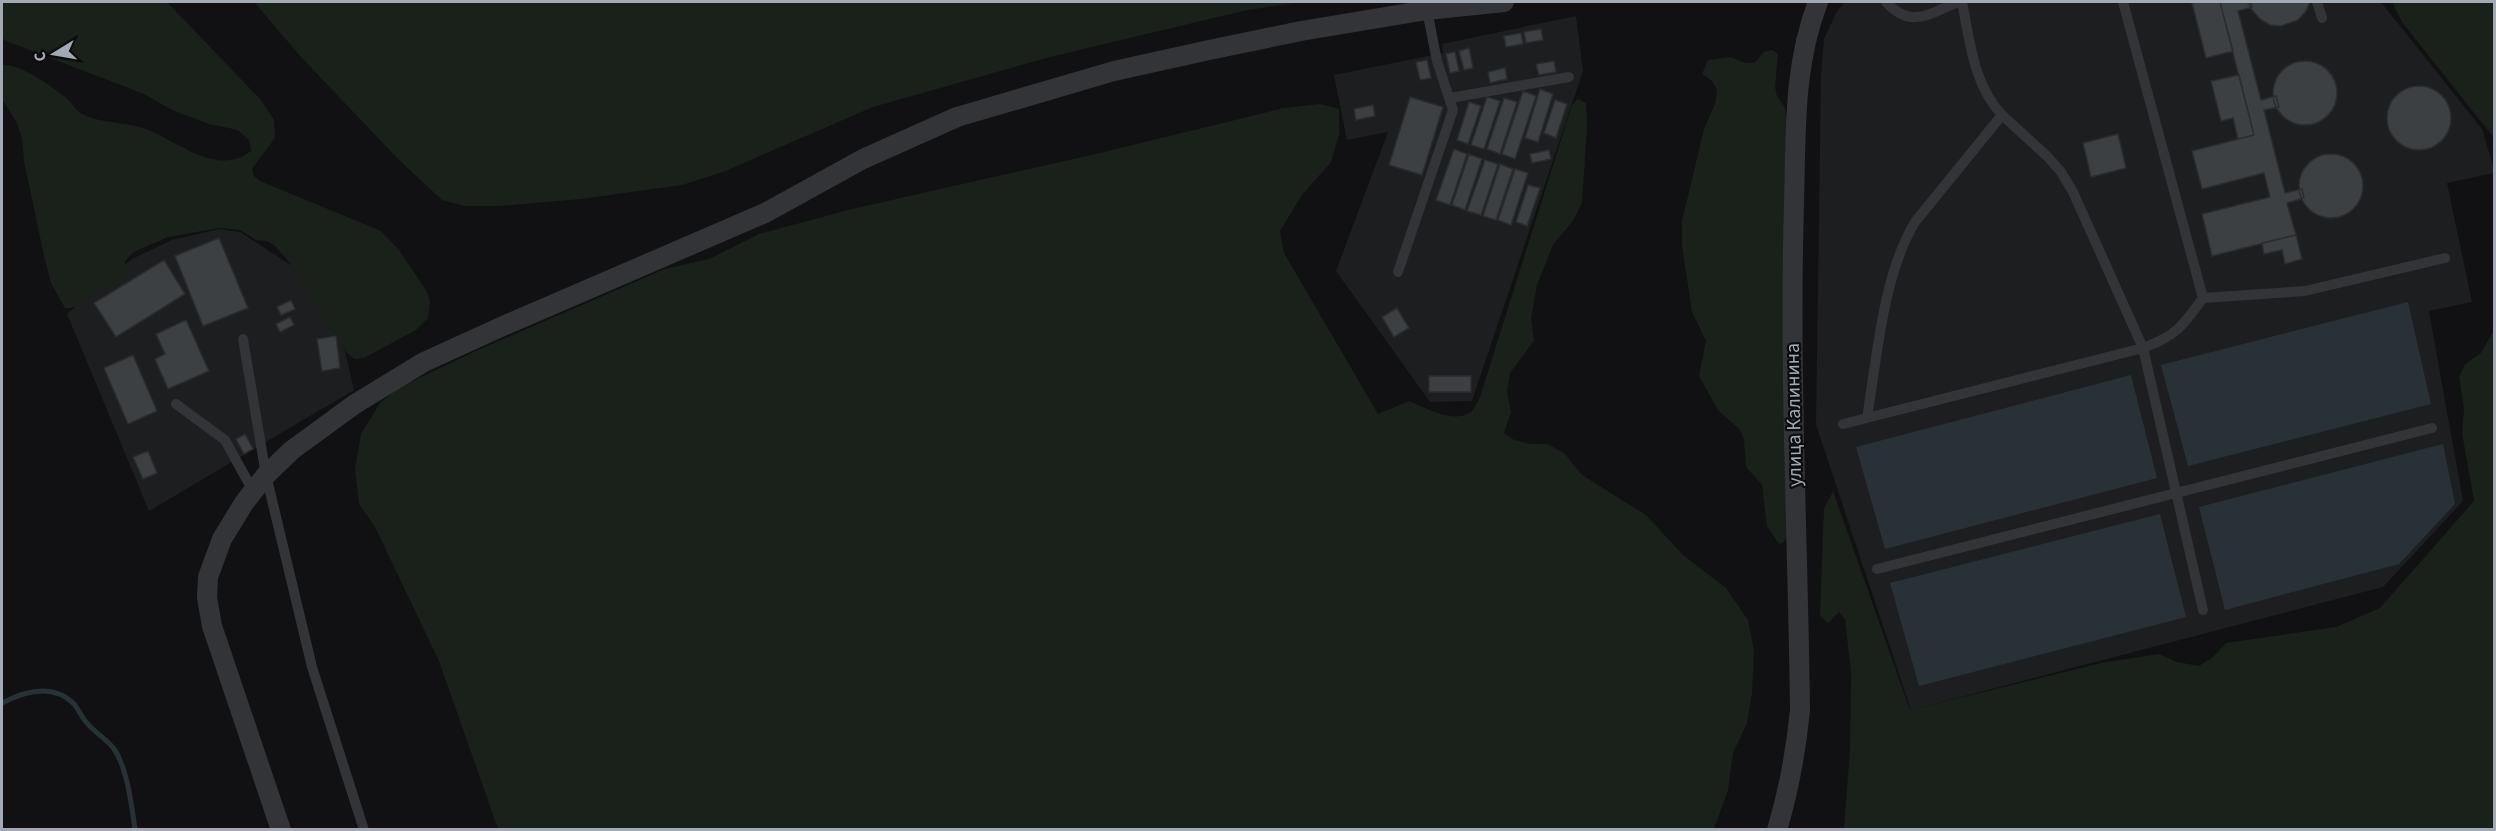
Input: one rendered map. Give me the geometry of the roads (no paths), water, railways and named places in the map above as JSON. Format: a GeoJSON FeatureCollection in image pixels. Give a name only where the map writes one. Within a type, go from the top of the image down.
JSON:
{"type":"FeatureCollection","features":[{"type":"Feature","properties":{"kind":"street"},"geometry":{"type":"LineString","coordinates":[[282,830],[219,650],[207,598],[208,577],[212,562],[233,521],[266,475],[292,450],[355,404],[424,362],[765,213],[863,159],[957,117],[1114,71],[1301,31],[1427,10],[1504,2]]}},
{"type":"Feature","properties":{"kind":"street","name":"улица Калинина"},"geometry":{"type":"LineString","coordinates":[[1776,830],[1787,796],[1797,751],[1800,710],[1793,381],[1793,226],[1798,86],[1806,35],[1818,2]]}},
{"type":"Feature","properties":{"kind":"lane"},"geometry":{"type":"LineString","coordinates":[[1886,2],[1899,14],[1914,18],[1960,2],[1977,72],[1990,102],[2061,172],[2073,192],[2142,348],[2203,610]]}},
{"type":"Feature","properties":{"kind":"lane"},"geometry":{"type":"LineString","coordinates":[[2123,2],[2203,298]]}},
{"type":"Feature","properties":{"kind":"lane"},"geometry":{"type":"LineString","coordinates":[[2317,2],[2322,18]]}},
{"type":"Feature","properties":{"kind":"lane"},"geometry":{"type":"LineString","coordinates":[[1398,272],[1453,110],[1437,61],[1427,10]]}},
{"type":"Feature","properties":{"kind":"lane"},"geometry":{"type":"LineString","coordinates":[[1450,98],[1569,77]]}},
{"type":"Feature","properties":{"kind":"lane"},"geometry":{"type":"LineString","coordinates":[[1867,418],[1884,318],[1903,242],[1915,222],[2002,115]]}},
{"type":"Feature","properties":{"kind":"lane"},"geometry":{"type":"LineString","coordinates":[[2203,298],[2305,291],[2445,258]]}},
{"type":"Feature","properties":{"kind":"lane"},"geometry":{"type":"LineString","coordinates":[[1843,424],[2142,348],[2165,340],[2182,328],[2203,298]]}},
{"type":"Feature","properties":{"kind":"lane"},"geometry":{"type":"LineString","coordinates":[[243,339],[266,475],[312,667],[364,830]]}},
{"type":"Feature","properties":{"kind":"lane"},"geometry":{"type":"LineString","coordinates":[[176,404],[225,440],[254,491]]}},
{"type":"Feature","properties":{"kind":"lane"},"geometry":{"type":"LineString","coordinates":[[1877,569],[2432,428]]}},
{"type":"Feature","properties":{"kind":"waterway"},"geometry":{"type":"LineString","coordinates":[[2,703],[20,695],[48,691],[66,697],[74,704],[85,721],[111,745],[119,757],[128,788],[135,830]]}}]}
